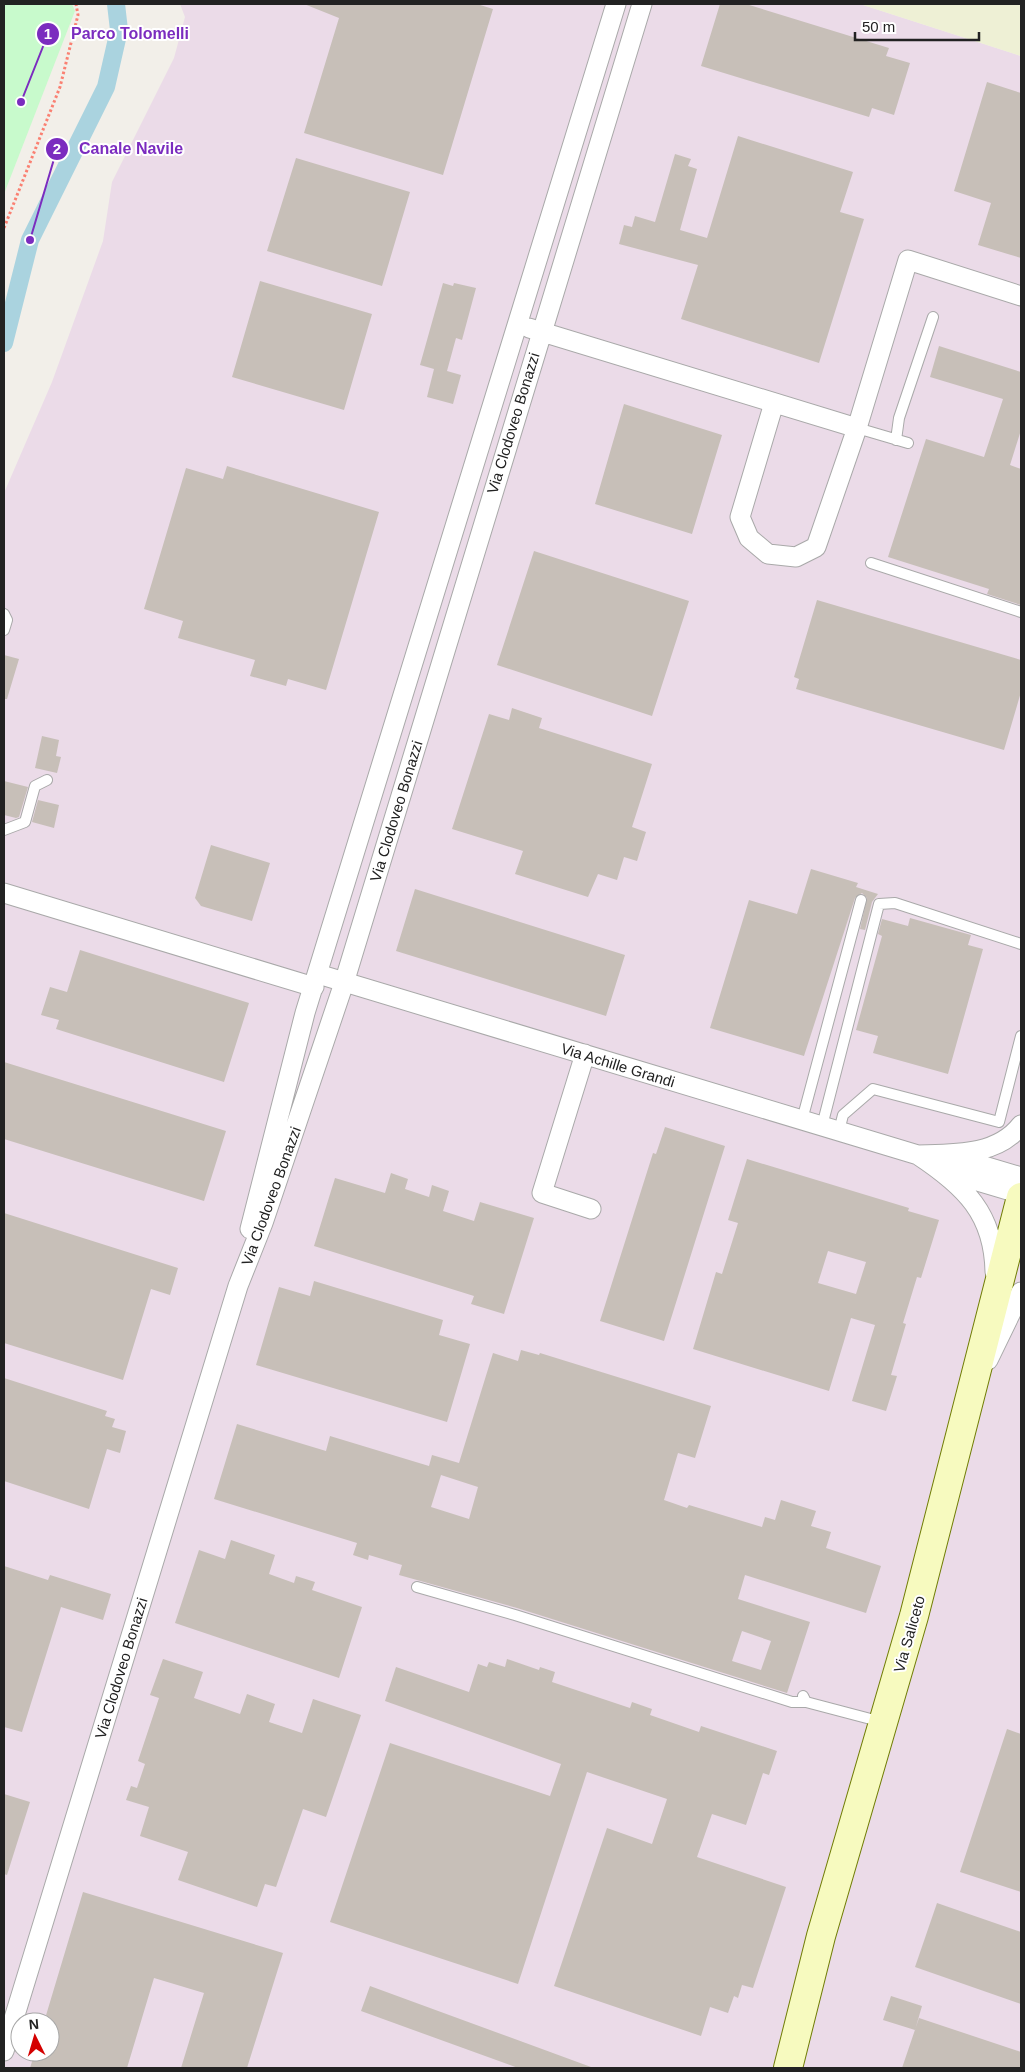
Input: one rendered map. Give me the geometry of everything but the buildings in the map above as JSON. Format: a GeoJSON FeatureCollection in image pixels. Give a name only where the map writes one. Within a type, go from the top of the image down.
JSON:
{"type":"FeatureCollection","features":[{"type":"Feature","properties":{"kind":"main road","name":"Via Saliceto"},"geometry":{"type":"LineString","coordinates":[[788,2068],[821,1936],[914,1616],[969,1399],[1009,1294],[1021,1196]]}},
{"type":"Feature","properties":{"kind":"street","name":"Via Clodoveo Bonazzi"},"geometry":{"type":"LineString","coordinates":[[238,1286],[252,1219],[316,980],[616,4]]}},
{"type":"Feature","properties":{"kind":"street","name":"Via Clodoveo Bonazzi"},"geometry":{"type":"LineString","coordinates":[[4,2051],[238,1286],[263,1222],[344,983],[642,4]]}},
{"type":"Feature","properties":{"kind":"street"},"geometry":{"type":"LineString","coordinates":[[774,402],[740,517],[748,538],[768,554],[796,557],[816,546],[857,428],[908,260],[1021,296]]}},
{"type":"Feature","properties":{"kind":"street","name":"Via Clodoveo Bonazzi"},"geometry":{"type":"LineString","coordinates":[[517,325],[857,428]]}},
{"type":"Feature","properties":{"kind":"street"},"geometry":{"type":"LineString","coordinates":[[4,893],[316,980]]}},
{"type":"Feature","properties":{"kind":"street","name":"Via Achille Grandi"},"geometry":{"type":"LineString","coordinates":[[316,980],[344,983],[943,1162],[1021,1177]]}},
{"type":"Feature","properties":{"kind":"street"},"geometry":{"type":"LineString","coordinates":[[585,1054],[542,1193],[591,1209]]}},
{"type":"Feature","properties":{"kind":"street"},"geometry":{"type":"LineString","coordinates":[[943,1162],[995,1146],[1017,1131],[1021,1125]]}},
{"type":"Feature","properties":{"kind":"street","name":"Via Achille Grandi"},"geometry":{"type":"LineString","coordinates":[[943,1162],[1021,1196]]}},
{"type":"Feature","properties":{"kind":"street","name":"Via Achille Grandi"},"geometry":{"type":"LineString","coordinates":[[943,1162],[988,1225],[1009,1294]]}},
{"type":"Feature","properties":{"kind":"lane"},"geometry":{"type":"LineString","coordinates":[[896,440],[899,418],[933,317]]}},
{"type":"Feature","properties":{"kind":"lane"},"geometry":{"type":"LineString","coordinates":[[857,428],[908,443]]}},
{"type":"Feature","properties":{"kind":"lane"},"geometry":{"type":"LineString","coordinates":[[871,563],[1021,612]]}},
{"type":"Feature","properties":{"kind":"lane"},"geometry":{"type":"LineString","coordinates":[[4,614],[7,620],[4,630]]}},
{"type":"Feature","properties":{"kind":"lane"},"geometry":{"type":"LineString","coordinates":[[4,830],[25,822],[35,786],[47,780]]}},
{"type":"Feature","properties":{"kind":"lane"},"geometry":{"type":"LineString","coordinates":[[802,1120],[861,900]]}},
{"type":"Feature","properties":{"kind":"lane"},"geometry":{"type":"LineString","coordinates":[[831,1129],[879,904],[895,903],[1021,944]]}},
{"type":"Feature","properties":{"kind":"lane"},"geometry":{"type":"LineString","coordinates":[[831,1129],[843,1115],[872,1089],[999,1122],[1021,1036]]}},
{"type":"Feature","properties":{"kind":"lane"},"geometry":{"type":"LineString","coordinates":[[417,1587],[515,1615],[792,1702],[804,1699],[883,1723]]}},
{"type":"Feature","properties":{"kind":"path"},"geometry":{"type":"LineString","coordinates":[[4,228],[60,87],[78,15],[76,4]]}},
{"type":"Feature","properties":{"kind":"shaded area"},"geometry":{"type":"Polygon","coordinates":[[[180,4],[860,4],[1021,56],[1021,2068],[4,2068],[4,493],[52,382],[103,241],[112,182],[174,58],[185,17],[180,4]]]}},
{"type":"Feature","properties":{"kind":"green space"},"geometry":{"type":"Polygon","coordinates":[[[4,4],[72,4],[75,11],[4,194],[4,4]]]}},
{"type":"Feature","properties":{"kind":"green space"},"geometry":{"type":"Polygon","coordinates":[[[860,4],[1021,4],[1021,56],[860,4]]]}},
{"type":"Feature","properties":{"kind":"waterway"},"geometry":{"type":"LineString","coordinates":[[4,343],[30,240],[106,87],[119,30],[116,4]]}},
{"type":"Feature","properties":{"kind":"place","name":"Parco Tolomelli"},"geometry":{"type":"Point","coordinates":[21,102]}},
{"type":"Feature","properties":{"kind":"place","name":"Canale Navile"},"geometry":{"type":"Point","coordinates":[30,240]}}]}
